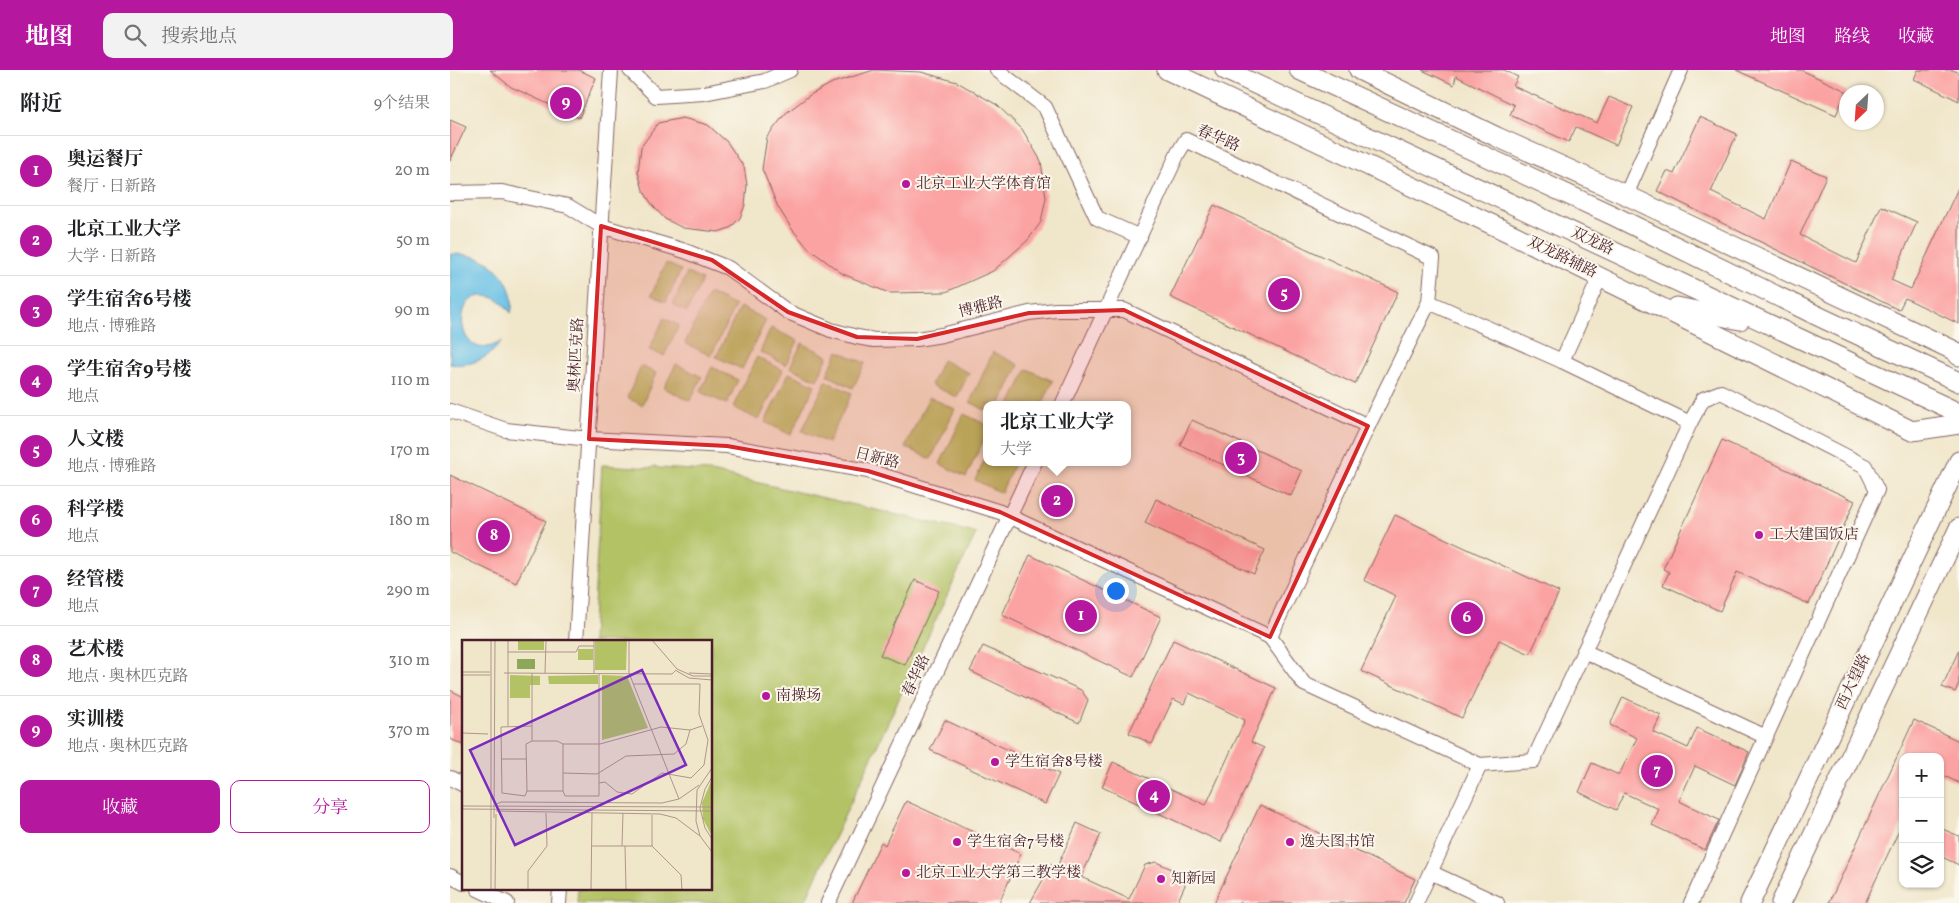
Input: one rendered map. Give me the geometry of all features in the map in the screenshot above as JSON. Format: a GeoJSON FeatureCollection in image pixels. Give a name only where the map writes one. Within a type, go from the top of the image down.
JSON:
{"type":"FeatureCollection","features":[{"type":"Feature","properties":{"kind":"main road","name":"双龙路辅路"},"geometry":{"type":"LineString","coordinates":[[1167,70],[1426,192],[1912,430],[1959,424]]}},
{"type":"Feature","properties":{"kind":"main road","name":"双龙路"},"geometry":{"type":"LineString","coordinates":[[1225,70],[1959,413]]}},
{"type":"Feature","properties":{"kind":"main road"},"geometry":{"type":"LineString","coordinates":[[1299,70],[1614,216],[1822,318],[1959,382]]}},
{"type":"Feature","properties":{"kind":"main road"},"geometry":{"type":"LineString","coordinates":[[1359,70],[1497,137],[1626,195],[1955,351],[1959,356]]}},
{"type":"Feature","properties":{"kind":"main road"},"geometry":{"type":"LineString","coordinates":[[1373,139],[1426,192]]}},
{"type":"Feature","properties":{"kind":"main road"},"geometry":{"type":"LineString","coordinates":[[1763,261],[1822,318]]}},
{"type":"Feature","properties":{"kind":"main road"},"geometry":{"type":"LineString","coordinates":[[1650,301],[1771,326]]}},
{"type":"Feature","properties":{"kind":"main road","name":"西大望路"},"geometry":{"type":"LineString","coordinates":[[1750,903],[1959,461]]}},
{"type":"Feature","properties":{"kind":"main road","name":"西大望路"},"geometry":{"type":"LineString","coordinates":[[1781,903],[1959,528]]}},
{"type":"Feature","properties":{"kind":"street","name":"奥林匹克路"},"geometry":{"type":"LineString","coordinates":[[576,640],[610,70]]}},
{"type":"Feature","properties":{"kind":"street"},"geometry":{"type":"LineString","coordinates":[[630,70],[656,96],[704,93],[765,81],[790,70]]}},
{"type":"Feature","properties":{"kind":"street"},"geometry":{"type":"LineString","coordinates":[[997,70],[1046,107],[1097,218],[1140,237]]}},
{"type":"Feature","properties":{"kind":"street"},"geometry":{"type":"LineString","coordinates":[[1626,195],[1681,70]]}},
{"type":"Feature","properties":{"kind":"street","name":"春华路"},"geometry":{"type":"LineString","coordinates":[[1064,401],[1186,140],[1433,258],[1430,302]]}},
{"type":"Feature","properties":{"kind":"street","name":"博雅路"},"geometry":{"type":"LineString","coordinates":[[450,193],[502,192],[568,206],[600,226],[712,260],[728,268],[788,312],[831,330],[874,340],[942,335],[1029,313],[1056,310],[1124,310],[1368,426]]}},
{"type":"Feature","properties":{"kind":"street"},"geometry":{"type":"LineString","coordinates":[[1562,361],[1600,277]]}},
{"type":"Feature","properties":{"kind":"street"},"geometry":{"type":"LineString","coordinates":[[1690,423],[1562,361],[1430,302],[1368,426],[1270,637],[1304,684],[1480,765],[1534,760],[1690,423],[1703,399],[1722,392],[1864,466],[1877,490],[1691,903]]}},
{"type":"Feature","properties":{"kind":"street","name":"日新路"},"geometry":{"type":"LineString","coordinates":[[450,411],[506,430],[589,439],[726,446],[868,471],[1010,516],[1270,637]]}},
{"type":"Feature","properties":{"kind":"street","name":"春华路"},"geometry":{"type":"LineString","coordinates":[[828,903],[1033,466]]}},
{"type":"Feature","properties":{"kind":"street"},"geometry":{"type":"LineString","coordinates":[[1584,651],[1766,737]]}},
{"type":"Feature","properties":{"kind":"street"},"geometry":{"type":"LineString","coordinates":[[1416,903],[1480,765]]}},
{"type":"Feature","properties":{"kind":"street"},"geometry":{"type":"LineString","coordinates":[[450,778],[462,784]]}},
{"type":"Feature","properties":{"kind":"street"},"geometry":{"type":"LineString","coordinates":[[1430,872],[1497,903]]}},
{"type":"Feature","properties":{"kind":"street"},"geometry":{"type":"LineString","coordinates":[[450,876],[462,881]]}},
{"type":"Feature","properties":{"kind":"street"},"geometry":{"type":"LineString","coordinates":[[480,890],[507,903]]}},
{"type":"Feature","properties":{"kind":"street"},"geometry":{"type":"LineString","coordinates":[[559,903],[560,890]]}},
{"type":"Feature","properties":{"kind":"highlighted area"},"geometry":{"type":"Polygon","coordinates":[[[601,226],[712,260],[788,312],[857,337],[917,339],[1029,313],[1124,310],[1368,426],[1270,637],[1000,512],[868,471],[727,446],[589,439],[601,226]]]}},
{"type":"Feature","properties":{"kind":"green space"},"geometry":{"type":"Polygon","coordinates":[[[666,263],[681,270],[666,302],[651,295],[666,263]]]}},
{"type":"Feature","properties":{"kind":"green space"},"geometry":{"type":"Polygon","coordinates":[[[687,273],[702,280],[687,312],[673,305],[687,273]]]}},
{"type":"Feature","properties":{"kind":"green space"},"geometry":{"type":"Polygon","coordinates":[[[709,293],[735,306],[711,356],[685,343],[709,293]]]}},
{"type":"Feature","properties":{"kind":"green space"},"geometry":{"type":"Polygon","coordinates":[[[740,307],[766,320],[742,369],[716,357],[740,307]]]}},
{"type":"Feature","properties":{"kind":"green space"},"geometry":{"type":"Polygon","coordinates":[[[664,318],[679,325],[664,356],[649,350],[664,318]]]}},
{"type":"Feature","properties":{"kind":"green space"},"geometry":{"type":"Polygon","coordinates":[[[771,328],[798,341],[786,365],[760,352],[771,328]]]}},
{"type":"Feature","properties":{"kind":"green space"},"geometry":{"type":"Polygon","coordinates":[[[802,343],[828,356],[817,380],[790,367],[802,343]]]}},
{"type":"Feature","properties":{"kind":"green space"},"geometry":{"type":"Polygon","coordinates":[[[838,351],[865,363],[853,388],[827,375],[838,351]]]}},
{"type":"Feature","properties":{"kind":"green space"},"geometry":{"type":"Polygon","coordinates":[[[993,352],[1019,365],[1002,401],[983,401],[983,409],[970,402],[993,352]]]}},
{"type":"Feature","properties":{"kind":"green space"},"geometry":{"type":"Polygon","coordinates":[[[757,357],[783,370],[759,420],[733,407],[757,357]]]}},
{"type":"Feature","properties":{"kind":"green space"},"geometry":{"type":"Polygon","coordinates":[[[942,360],[969,373],[957,397],[931,385],[942,360]]]}},
{"type":"Feature","properties":{"kind":"green space"},"geometry":{"type":"Polygon","coordinates":[[[676,364],[702,377],[690,401],[664,388],[676,364]]]}},
{"type":"Feature","properties":{"kind":"green space"},"geometry":{"type":"Polygon","coordinates":[[[641,366],[656,373],[642,405],[627,398],[641,366]]]}},
{"type":"Feature","properties":{"kind":"green space"},"geometry":{"type":"Polygon","coordinates":[[[712,367],[738,380],[727,404],[700,392],[712,367]]]}},
{"type":"Feature","properties":{"kind":"green space"},"geometry":{"type":"Polygon","coordinates":[[[1027,369],[1053,381],[1044,401],[1012,401],[1027,369]]]}},
{"type":"Feature","properties":{"kind":"green space"},"geometry":{"type":"Polygon","coordinates":[[[789,373],[815,385],[791,435],[765,422],[789,373]]]}},
{"type":"Feature","properties":{"kind":"green space"},"geometry":{"type":"Polygon","coordinates":[[[826,381],[852,393],[828,443],[802,431],[826,381]]]}},
{"type":"Feature","properties":{"kind":"green space"},"geometry":{"type":"Polygon","coordinates":[[[929,397],[955,409],[931,459],[905,447],[929,397]]]}},
{"type":"Feature","properties":{"kind":"green space"},"geometry":{"type":"Polygon","coordinates":[[[964,414],[983,423],[983,441],[966,477],[940,464],[964,414]]]}},
{"type":"Feature","properties":{"kind":"green space"},"geometry":{"type":"Polygon","coordinates":[[[983,463],[983,466],[1013,466],[1001,493],[975,480],[983,463]]]}},
{"type":"Feature","properties":{"kind":"green space"},"geometry":{"type":"Polygon","coordinates":[[[602,465],[652,468],[654,466],[659,468],[707,471],[976,533],[804,903],[577,903],[578,890],[712,890],[712,640],[592,640],[602,465]]]}},
{"type":"Feature","properties":{"kind":"water"},"geometry":{"type":"Polygon","coordinates":[[[450,254],[470,256],[488,263],[506,281],[512,297],[511,313],[499,300],[487,296],[472,299],[465,307],[464,329],[468,339],[476,346],[487,347],[502,341],[486,357],[473,363],[450,364],[450,254]]]}},
{"type":"Feature","properties":{"kind":"building"},"geometry":{"type":"Polygon","coordinates":[[[490,70],[579,70],[596,78],[579,118],[511,87],[490,70]]]}},
{"type":"Feature","properties":{"kind":"building","name":"北京工业大学体育馆"},"geometry":{"type":"Polygon","coordinates":[[[874,70],[921,72],[957,82],[997,105],[1022,129],[1041,161],[1046,198],[1041,222],[1028,240],[993,271],[946,292],[889,293],[843,274],[808,248],[792,229],[778,207],[762,169],[767,137],[786,113],[810,95],[832,83],[874,70]]]}},
{"type":"Feature","properties":{"kind":"building"},"geometry":{"type":"Polygon","coordinates":[[[1422,70],[1504,70],[1518,77],[1513,86],[1597,123],[1609,97],[1633,107],[1616,145],[1576,127],[1569,142],[1510,115],[1514,105],[1456,76],[1454,85],[1422,70]]]}},
{"type":"Feature","properties":{"kind":"building"},"geometry":{"type":"Polygon","coordinates":[[[1736,70],[1801,70],[1839,88],[1839,108],[1836,115],[1736,70]]]}},
{"type":"Feature","properties":{"kind":"building"},"geometry":{"type":"Polygon","coordinates":[[[1918,70],[1953,70],[1959,73],[1959,101],[1914,79],[1918,70]]]}},
{"type":"Feature","properties":{"kind":"building"},"geometry":{"type":"Polygon","coordinates":[[[1700,117],[1737,134],[1711,192],[1766,219],[1791,161],[1826,176],[1800,235],[1856,263],[1881,206],[1917,222],[1891,280],[1911,289],[1959,186],[1959,324],[1905,298],[1899,310],[1657,191],[1667,171],[1674,174],[1700,117]]]}},
{"type":"Feature","properties":{"kind":"building"},"geometry":{"type":"Polygon","coordinates":[[[683,118],[708,125],[727,142],[744,167],[747,185],[745,205],[740,218],[730,228],[718,232],[683,228],[665,219],[653,206],[643,190],[638,172],[641,147],[658,123],[683,118]]]}},
{"type":"Feature","properties":{"kind":"building"},"geometry":{"type":"Polygon","coordinates":[[[450,120],[466,127],[450,161],[450,120]]]}},
{"type":"Feature","properties":{"kind":"building"},"geometry":{"type":"Polygon","coordinates":[[[1214,205],[1398,292],[1355,384],[1170,297],[1214,205]]]}},
{"type":"Feature","properties":{"kind":"building"},"geometry":{"type":"Polygon","coordinates":[[[1192,420],[1302,471],[1291,496],[1180,445],[1192,420]]]}},
{"type":"Feature","properties":{"kind":"building","name":"工大建国饭店"},"geometry":{"type":"Polygon","coordinates":[[[1722,440],[1855,501],[1809,604],[1737,572],[1720,611],[1663,585],[1669,572],[1663,569],[1722,440]]]}},
{"type":"Feature","properties":{"kind":"building"},"geometry":{"type":"Polygon","coordinates":[[[450,475],[546,521],[516,583],[450,552],[450,475]]]}},
{"type":"Feature","properties":{"kind":"building"},"geometry":{"type":"Polygon","coordinates":[[[1156,499],[1265,550],[1254,574],[1145,523],[1156,499]]]}},
{"type":"Feature","properties":{"kind":"building"},"geometry":{"type":"Polygon","coordinates":[[[1395,515],[1559,592],[1530,654],[1499,640],[1462,718],[1361,671],[1396,596],[1364,580],[1395,515]]]}},
{"type":"Feature","properties":{"kind":"building"},"geometry":{"type":"Polygon","coordinates":[[[1030,555],[1161,617],[1133,677],[1002,615],[1030,555]]]}},
{"type":"Feature","properties":{"kind":"building"},"geometry":{"type":"Polygon","coordinates":[[[915,580],[939,591],[905,665],[880,655],[915,580]]]}},
{"type":"Feature","properties":{"kind":"building"},"geometry":{"type":"Polygon","coordinates":[[[1173,640],[1276,688],[1251,742],[1264,748],[1221,842],[1102,787],[1113,762],[1206,805],[1245,720],[1189,693],[1184,704],[1173,699],[1152,744],[1129,733],[1173,640]]]}},
{"type":"Feature","properties":{"kind":"building"},"geometry":{"type":"Polygon","coordinates":[[[983,646],[1081,690],[1088,700],[1079,723],[970,671],[983,646]]]}},
{"type":"Feature","properties":{"kind":"building"},"geometry":{"type":"Polygon","coordinates":[[[1959,650],[1959,683],[1955,692],[1942,687],[1959,650]]]}},
{"type":"Feature","properties":{"kind":"building"},"geometry":{"type":"Polygon","coordinates":[[[450,690],[462,696],[462,744],[450,739],[450,690]]]}},
{"type":"Feature","properties":{"kind":"building"},"geometry":{"type":"Polygon","coordinates":[[[1623,697],[1661,715],[1653,732],[1688,748],[1697,728],[1749,752],[1735,785],[1695,766],[1679,801],[1719,820],[1705,850],[1652,825],[1659,809],[1624,793],[1616,810],[1579,792],[1592,763],[1619,775],[1637,738],[1610,725],[1623,697]]]}},
{"type":"Feature","properties":{"kind":"building","name":"学生宿舍8号楼"},"geometry":{"type":"Polygon","coordinates":[[[945,720],[1059,774],[1045,804],[930,750],[945,720]]]}},
{"type":"Feature","properties":{"kind":"building"},"geometry":{"type":"Polygon","coordinates":[[[1914,720],[1959,741],[1959,783],[1944,776],[1944,753],[1899,753],[1899,831],[1865,903],[1829,903],[1914,720]]]}},
{"type":"Feature","properties":{"kind":"building"},"geometry":{"type":"Polygon","coordinates":[[[906,801],[1021,854],[999,903],[852,903],[881,842],[885,845],[906,801]]]}},
{"type":"Feature","properties":{"kind":"building","name":"逸夫图书馆"},"geometry":{"type":"Polygon","coordinates":[[[1260,805],[1415,879],[1404,903],[1214,903],[1260,805]]]}},
{"type":"Feature","properties":{"kind":"building","name":"知新园"},"geometry":{"type":"Polygon","coordinates":[[[1077,823],[1101,834],[1081,877],[1129,899],[1145,865],[1156,862],[1181,873],[1185,885],[1177,903],[1030,903],[1052,864],[1057,867],[1077,823]]]}},
{"type":"Feature","properties":{"kind":"building"},"geometry":{"type":"Polygon","coordinates":[[[1944,830],[1959,836],[1959,865],[1944,858],[1944,830]]]}},
{"type":"Feature","properties":{"kind":"place","name":"实训楼"},"geometry":{"type":"Point","coordinates":[566,103]}},
{"type":"Feature","properties":{"kind":"place","name":"北京工业大学体育馆"},"geometry":{"type":"Point","coordinates":[906,184]}},
{"type":"Feature","properties":{"kind":"place","name":"人文楼"},"geometry":{"type":"Point","coordinates":[1284,294]}},
{"type":"Feature","properties":{"kind":"place","name":"学生宿舍6号楼"},"geometry":{"type":"Point","coordinates":[1241,458]}},
{"type":"Feature","properties":{"kind":"place","name":"北京工业大学"},"geometry":{"type":"Point","coordinates":[1057,501]}},
{"type":"Feature","properties":{"kind":"place","name":"工大建国饭店"},"geometry":{"type":"Point","coordinates":[1759,535]}},
{"type":"Feature","properties":{"kind":"place","name":"艺术楼"},"geometry":{"type":"Point","coordinates":[494,536]}},
{"type":"Feature","properties":{"kind":"place","name":"奥运餐厅"},"geometry":{"type":"Point","coordinates":[1081,616]}},
{"type":"Feature","properties":{"kind":"place","name":"科学楼"},"geometry":{"type":"Point","coordinates":[1467,618]}},
{"type":"Feature","properties":{"kind":"place","name":"南操场"},"geometry":{"type":"Point","coordinates":[766,696]}},
{"type":"Feature","properties":{"kind":"place","name":"学生宿舍8号楼"},"geometry":{"type":"Point","coordinates":[995,762]}},
{"type":"Feature","properties":{"kind":"place","name":"经管楼"},"geometry":{"type":"Point","coordinates":[1657,771]}},
{"type":"Feature","properties":{"kind":"place","name":"学生宿舍9号楼"},"geometry":{"type":"Point","coordinates":[1154,796]}},
{"type":"Feature","properties":{"kind":"place","name":"学生宿舍7号楼"},"geometry":{"type":"Point","coordinates":[957,842]}},
{"type":"Feature","properties":{"kind":"place","name":"逸夫图书馆"},"geometry":{"type":"Point","coordinates":[1290,842]}},
{"type":"Feature","properties":{"kind":"place","name":"北京工业大学第三教学楼"},"geometry":{"type":"Point","coordinates":[906,873]}},
{"type":"Feature","properties":{"kind":"place","name":"知新园"},"geometry":{"type":"Point","coordinates":[1161,879]}}]}
